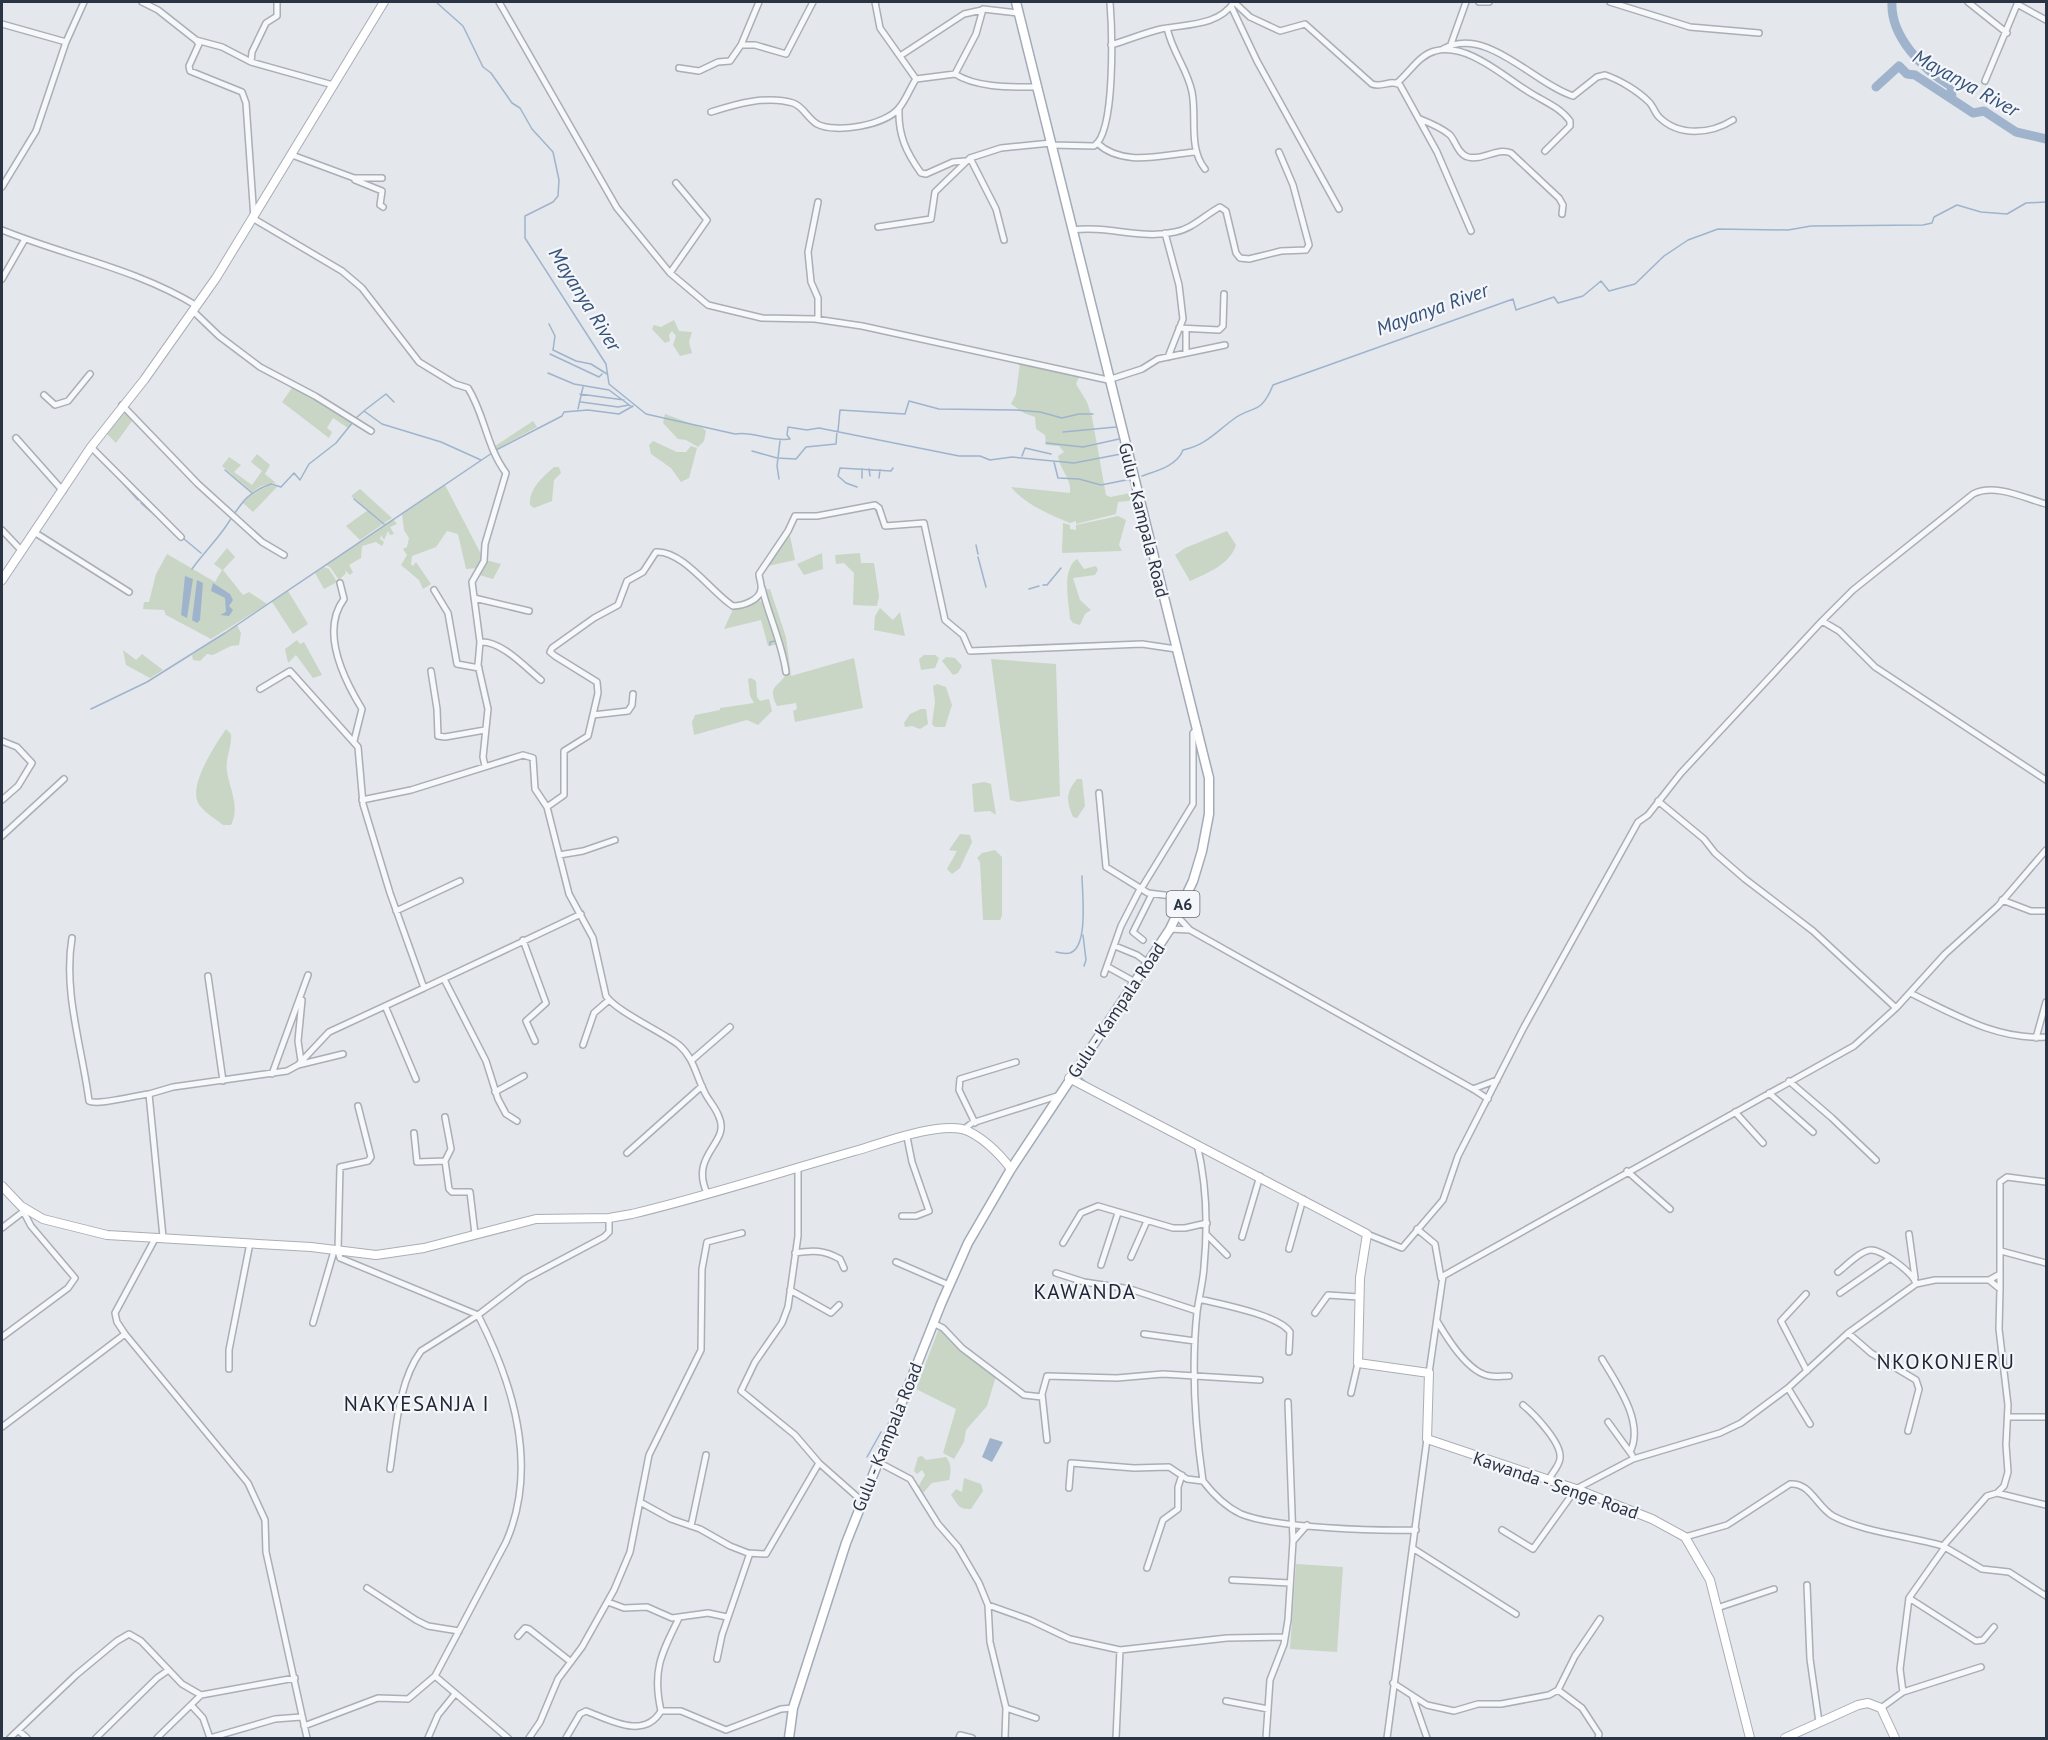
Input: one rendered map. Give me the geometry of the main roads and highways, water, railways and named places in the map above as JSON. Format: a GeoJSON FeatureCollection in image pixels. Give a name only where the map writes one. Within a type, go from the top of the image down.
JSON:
{"type":"FeatureCollection","features":[{"type":"Feature","properties":{"kind":"main road","name":"Gulu - Kampala Road"},"geometry":{"type":"LineString","coordinates":[[789,1738],[793,1708],[840,1558],[949,1285],[987,1206],[1057,1096],[1170,929],[1184,902],[1202,851],[1209,814],[1209,778],[1198,728],[1108,380],[1016,2]]}},
{"type":"Feature","properties":{"kind":"water"},"geometry":{"type":"Polygon","coordinates":[[[185,576],[193,579],[187,618],[181,615],[185,576]]]}},
{"type":"Feature","properties":{"kind":"water"},"geometry":{"type":"Polygon","coordinates":[[[197,580],[203,583],[200,620],[197,623],[192,620],[197,580]]]}},
{"type":"Feature","properties":{"kind":"water"},"geometry":{"type":"Polygon","coordinates":[[[213,583],[230,594],[233,600],[229,606],[233,610],[229,616],[220,615],[226,612],[225,598],[211,591],[213,583]]]}},
{"type":"Feature","properties":{"kind":"water"},"geometry":{"type":"Polygon","coordinates":[[[990,1438],[1003,1442],[992,1462],[982,1457],[990,1438]]]}},
{"type":"Feature","properties":{"kind":"waterway","name":"Mayanya River"},"geometry":{"type":"LineString","coordinates":[[436,2],[463,26],[483,67],[491,73],[512,103],[520,108],[532,129],[553,152],[559,180],[558,196],[553,202],[525,216],[525,238],[606,364],[609,384],[646,414],[735,434],[742,433],[783,440],[790,439],[787,435],[788,427],[807,430],[819,428],[959,456],[980,456],[990,460],[1012,457],[1074,463],[1121,454]]}},
{"type":"Feature","properties":{"kind":"waterway"},"geometry":{"type":"LineString","coordinates":[[1892,2],[1896,27],[1902,39],[1910,51],[1930,71],[1951,86],[1952,99]]}},
{"type":"Feature","properties":{"kind":"waterway","name":"Mayanya River"},"geometry":{"type":"LineString","coordinates":[[1876,87],[1899,66],[1907,74],[1915,75],[1973,113],[1984,111],[2016,132],[2046,139]]}},
{"type":"Feature","properties":{"kind":"waterway","name":"Mayanya River"},"geometry":{"type":"LineString","coordinates":[[1142,476],[1171,464],[1183,450],[1203,442],[1238,416],[1260,406],[1273,385],[1513,299],[1516,310],[1554,297],[1558,303],[1583,296],[1601,281],[1609,291],[1635,284],[1664,256],[1688,240],[1718,229],[1788,230],[1811,226],[1923,225],[1932,223],[1934,217],[1957,205],[1981,212],[2007,214],[2026,203],[2046,202]]}},
{"type":"Feature","properties":{"kind":"waterway"},"geometry":{"type":"LineString","coordinates":[[549,324],[555,336],[553,350],[576,361],[591,364],[607,374]]}},
{"type":"Feature","properties":{"kind":"waterway"},"geometry":{"type":"LineString","coordinates":[[550,354],[599,377],[602,374]]}},
{"type":"Feature","properties":{"kind":"waterway"},"geometry":{"type":"LineString","coordinates":[[548,373],[574,384],[609,390],[632,407]]}},
{"type":"Feature","properties":{"kind":"waterway"},"geometry":{"type":"LineString","coordinates":[[578,409],[583,387]]}},
{"type":"Feature","properties":{"kind":"waterway"},"geometry":{"type":"LineString","coordinates":[[365,410],[386,394],[394,402]]}},
{"type":"Feature","properties":{"kind":"waterway"},"geometry":{"type":"LineString","coordinates":[[580,394],[624,400]]}},
{"type":"Feature","properties":{"kind":"waterway"},"geometry":{"type":"LineString","coordinates":[[838,431],[840,410],[905,414],[909,401],[939,409],[1015,410],[1040,412],[1062,418],[1093,414]]}},
{"type":"Feature","properties":{"kind":"waterway"},"geometry":{"type":"LineString","coordinates":[[581,402],[618,407],[629,405]]}},
{"type":"Feature","properties":{"kind":"waterway"},"geometry":{"type":"LineString","coordinates":[[496,450],[562,416],[564,412],[588,410],[619,414],[633,406]]}},
{"type":"Feature","properties":{"kind":"waterway"},"geometry":{"type":"LineString","coordinates":[[356,418],[364,411],[382,424],[441,442],[481,460]]}},
{"type":"Feature","properties":{"kind":"waterway"},"geometry":{"type":"LineString","coordinates":[[192,569],[248,497],[271,484],[281,487],[294,473],[300,480],[309,464],[336,443],[353,422]]}},
{"type":"Feature","properties":{"kind":"waterway"},"geometry":{"type":"LineString","coordinates":[[1063,432],[1116,427]]}},
{"type":"Feature","properties":{"kind":"waterway"},"geometry":{"type":"LineString","coordinates":[[752,451],[777,458],[796,459],[806,447],[836,444],[837,431]]}},
{"type":"Feature","properties":{"kind":"waterway"},"geometry":{"type":"LineString","coordinates":[[1046,443],[1083,447],[1119,439]]}},
{"type":"Feature","properties":{"kind":"waterway"},"geometry":{"type":"LineString","coordinates":[[779,479],[777,466],[780,441]]}},
{"type":"Feature","properties":{"kind":"waterway"},"geometry":{"type":"LineString","coordinates":[[1022,456],[1025,448],[1051,454]]}},
{"type":"Feature","properties":{"kind":"waterway"},"geometry":{"type":"LineString","coordinates":[[91,709],[147,682],[225,633],[492,453]]}},
{"type":"Feature","properties":{"kind":"waterway","name":"Mayanya River"},"geometry":{"type":"LineString","coordinates":[[1054,462],[1058,478],[1079,479],[1101,485],[1131,479]]}},
{"type":"Feature","properties":{"kind":"waterway"},"geometry":{"type":"LineString","coordinates":[[857,487],[846,483],[838,476],[840,468],[891,471],[893,468]]}},
{"type":"Feature","properties":{"kind":"waterway"},"geometry":{"type":"LineString","coordinates":[[862,469],[862,478]]}},
{"type":"Feature","properties":{"kind":"waterway"},"geometry":{"type":"LineString","coordinates":[[869,469],[870,476]]}},
{"type":"Feature","properties":{"kind":"waterway"},"geometry":{"type":"LineString","coordinates":[[111,470],[138,500]]}},
{"type":"Feature","properties":{"kind":"waterway"},"geometry":{"type":"LineString","coordinates":[[225,470],[252,493]]}},
{"type":"Feature","properties":{"kind":"waterway"},"geometry":{"type":"LineString","coordinates":[[879,478],[880,470]]}},
{"type":"Feature","properties":{"kind":"waterway"},"geometry":{"type":"LineString","coordinates":[[354,499],[384,524]]}},
{"type":"Feature","properties":{"kind":"waterway"},"geometry":{"type":"LineString","coordinates":[[141,503],[157,517]]}},
{"type":"Feature","properties":{"kind":"waterway"},"geometry":{"type":"LineString","coordinates":[[875,508],[882,526]]}},
{"type":"Feature","properties":{"kind":"waterway"},"geometry":{"type":"LineString","coordinates":[[184,539],[201,553]]}},
{"type":"Feature","properties":{"kind":"waterway"},"geometry":{"type":"LineString","coordinates":[[976,545],[978,554]]}},
{"type":"Feature","properties":{"kind":"waterway"},"geometry":{"type":"LineString","coordinates":[[978,557],[986,587]]}},
{"type":"Feature","properties":{"kind":"waterway"},"geometry":{"type":"LineString","coordinates":[[1043,585],[1047,585],[1061,568]]}},
{"type":"Feature","properties":{"kind":"waterway"},"geometry":{"type":"LineString","coordinates":[[1029,589],[1039,586]]}},
{"type":"Feature","properties":{"kind":"waterway"},"geometry":{"type":"LineString","coordinates":[[770,645],[770,642],[776,641]]}},
{"type":"Feature","properties":{"kind":"waterway"},"geometry":{"type":"LineString","coordinates":[[1056,952],[1070,953],[1076,949],[1080,941],[1083,918],[1082,876]]}},
{"type":"Feature","properties":{"kind":"waterway"},"geometry":{"type":"LineString","coordinates":[[1083,935],[1086,960],[1084,966]]}},
{"type":"Feature","properties":{"kind":"waterway"},"geometry":{"type":"LineString","coordinates":[[1079,1076],[1087,1083]]}},
{"type":"Feature","properties":{"kind":"waterway"},"geometry":{"type":"LineString","coordinates":[[867,1457],[881,1432]]}},
{"type":"Feature","properties":{"kind":"district","name":"KAWANDA"},"geometry":{"type":"Point","coordinates":[1085,1291]}},
{"type":"Feature","properties":{"kind":"district","name":"NKOKONJERU"},"geometry":{"type":"Point","coordinates":[1946,1361]}},
{"type":"Feature","properties":{"kind":"district","name":"NAKYESANJA I"},"geometry":{"type":"Point","coordinates":[417,1403]}}]}
